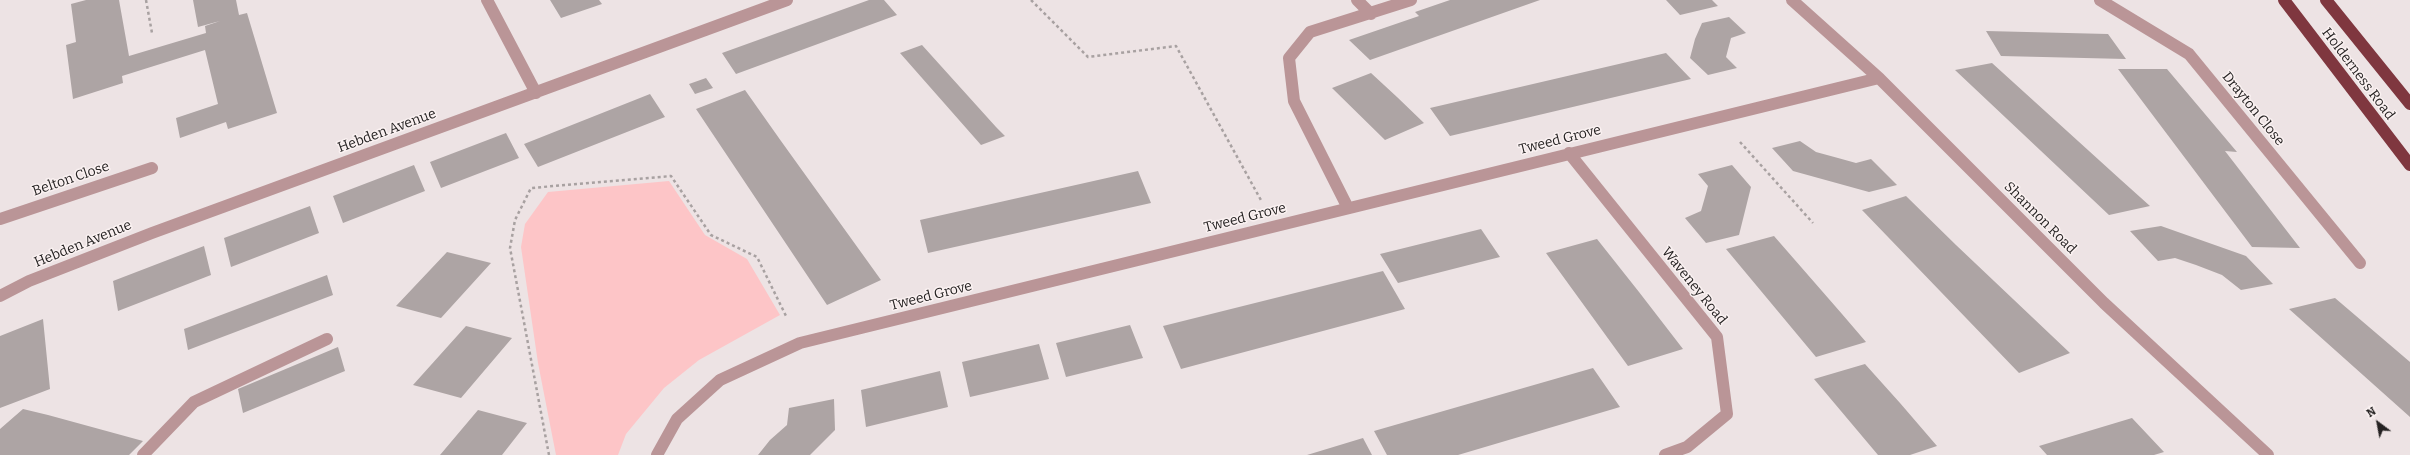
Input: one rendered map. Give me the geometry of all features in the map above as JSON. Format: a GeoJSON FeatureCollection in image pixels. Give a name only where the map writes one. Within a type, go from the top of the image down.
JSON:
{"type":"FeatureCollection","features":[{"type":"Feature","properties":{"kind":"highway","name":"Holderness Road"},"geometry":{"type":"LineString","coordinates":[[2284,0],[2410,165]]}},
{"type":"Feature","properties":{"kind":"highway","name":"Holderness Road"},"geometry":{"type":"LineString","coordinates":[[2326,0],[2410,104]]}},
{"type":"Feature","properties":{"kind":"street"},"geometry":{"type":"LineString","coordinates":[[487,0],[536,93]]}},
{"type":"Feature","properties":{"kind":"street","name":"Hebden Avenue"},"geometry":{"type":"LineString","coordinates":[[0,296],[29,281],[152,233],[787,0]]}},
{"type":"Feature","properties":{"kind":"street"},"geometry":{"type":"LineString","coordinates":[[1357,0],[1371,14]]}},
{"type":"Feature","properties":{"kind":"street"},"geometry":{"type":"LineString","coordinates":[[1348,208],[1294,101],[1289,58],[1310,32],[1371,14],[1411,0]]}},
{"type":"Feature","properties":{"kind":"street","name":"Shannon Road"},"geometry":{"type":"LineString","coordinates":[[1792,0],[1879,78],[2104,303],[2268,455]]}},
{"type":"Feature","properties":{"kind":"street","name":"Drayton Close"},"geometry":{"type":"LineString","coordinates":[[2100,0],[2189,54],[2360,263]]}},
{"type":"Feature","properties":{"kind":"street","name":"Tweed Grove"},"geometry":{"type":"LineString","coordinates":[[657,455],[678,419],[720,380],[800,344],[1569,153],[1879,78]]}},
{"type":"Feature","properties":{"kind":"street","name":"Waveney Road"},"geometry":{"type":"LineString","coordinates":[[1569,153],[1716,337],[1726,414],[1687,447],[1665,455]]}},
{"type":"Feature","properties":{"kind":"street","name":"Belton Close"},"geometry":{"type":"LineString","coordinates":[[0,219],[152,168]]}},
{"type":"Feature","properties":{"kind":"street"},"geometry":{"type":"LineString","coordinates":[[143,455],[194,402],[327,339]]}},
{"type":"Feature","properties":{"kind":"path"},"geometry":{"type":"LineString","coordinates":[[146,0],[152,33]]}},
{"type":"Feature","properties":{"kind":"path"},"geometry":{"type":"LineString","coordinates":[[1031,0],[1088,57],[1176,46],[1275,226]]}},
{"type":"Feature","properties":{"kind":"path"},"geometry":{"type":"LineString","coordinates":[[1739,141],[1813,223]]}},
{"type":"Feature","properties":{"kind":"path"},"geometry":{"type":"LineString","coordinates":[[549,455],[510,248],[515,220],[531,188],[671,176],[711,235],[757,258],[800,344]]}},
{"type":"Feature","properties":{"kind":"shaded area"},"geometry":{"type":"Polygon","coordinates":[[[669,181],[705,235],[747,259],[780,315],[699,360],[664,388],[626,434],[618,455],[556,455],[538,363],[521,247],[525,224],[548,192],[669,181]]]}},
{"type":"Feature","properties":{"kind":"building"},"geometry":{"type":"Polygon","coordinates":[[[86,0],[119,0],[129,56],[206,33],[205,26],[220,21],[198,27],[193,0],[236,0],[239,15],[247,13],[277,113],[228,129],[226,122],[180,138],[176,118],[218,104],[205,50],[122,76],[123,83],[73,99],[66,45],[76,42],[71,4],[86,0]]]}},
{"type":"Feature","properties":{"kind":"building"},"geometry":{"type":"Polygon","coordinates":[[[550,0],[599,0],[602,4],[561,18],[550,0]]]}},
{"type":"Feature","properties":{"kind":"building"},"geometry":{"type":"Polygon","coordinates":[[[869,0],[884,0],[897,15],[736,74],[722,53],[869,0]]]}},
{"type":"Feature","properties":{"kind":"building"},"geometry":{"type":"Polygon","coordinates":[[[1450,0],[1540,0],[1370,60],[1349,40],[1419,16],[1415,12],[1450,0]]]}},
{"type":"Feature","properties":{"kind":"building"},"geometry":{"type":"Polygon","coordinates":[[[1666,0],[1712,0],[1718,6],[1680,15],[1666,0]]]}},
{"type":"Feature","properties":{"kind":"building"},"geometry":{"type":"Polygon","coordinates":[[[1729,17],[1746,33],[1731,38],[1726,57],[1737,68],[1708,75],[1690,58],[1695,39],[1702,23],[1729,17]]]}},
{"type":"Feature","properties":{"kind":"building"},"geometry":{"type":"Polygon","coordinates":[[[1986,31],[2108,34],[2126,59],[2001,56],[1986,31]]]}},
{"type":"Feature","properties":{"kind":"building"},"geometry":{"type":"Polygon","coordinates":[[[922,45],[1005,136],[981,145],[900,53],[922,45]]]}},
{"type":"Feature","properties":{"kind":"building"},"geometry":{"type":"Polygon","coordinates":[[[1666,53],[1691,79],[1450,136],[1430,108],[1666,53]]]}},
{"type":"Feature","properties":{"kind":"building"},"geometry":{"type":"Polygon","coordinates":[[[1992,63],[2150,206],[2109,215],[1955,70],[1992,63]]]}},
{"type":"Feature","properties":{"kind":"building"},"geometry":{"type":"Polygon","coordinates":[[[2118,69],[2167,69],[2237,152],[2225,151],[2300,248],[2252,247],[2118,69]]]}},
{"type":"Feature","properties":{"kind":"building"},"geometry":{"type":"Polygon","coordinates":[[[1371,73],[1424,123],[1385,140],[1332,88],[1371,73]]]}},
{"type":"Feature","properties":{"kind":"building"},"geometry":{"type":"Polygon","coordinates":[[[706,78],[713,88],[695,94],[689,84],[706,78]]]}},
{"type":"Feature","properties":{"kind":"building"},"geometry":{"type":"Polygon","coordinates":[[[745,90],[881,280],[827,305],[696,109],[745,90]]]}},
{"type":"Feature","properties":{"kind":"building"},"geometry":{"type":"Polygon","coordinates":[[[650,94],[665,117],[538,167],[524,144],[650,94]]]}},
{"type":"Feature","properties":{"kind":"building"},"geometry":{"type":"Polygon","coordinates":[[[506,133],[519,158],[441,188],[430,162],[506,133]]]}},
{"type":"Feature","properties":{"kind":"building"},"geometry":{"type":"Polygon","coordinates":[[[1800,141],[1816,152],[1856,163],[1871,159],[1897,185],[1869,192],[1793,171],[1772,148],[1800,141]]]}},
{"type":"Feature","properties":{"kind":"building"},"geometry":{"type":"Polygon","coordinates":[[[414,165],[425,191],[343,223],[333,196],[414,165]]]}},
{"type":"Feature","properties":{"kind":"building"},"geometry":{"type":"Polygon","coordinates":[[[1732,165],[1751,187],[1739,235],[1706,243],[1685,218],[1701,211],[1708,186],[1698,174],[1732,165]]]}},
{"type":"Feature","properties":{"kind":"building"},"geometry":{"type":"Polygon","coordinates":[[[1138,171],[1151,203],[928,253],[920,220],[1138,171]]]}},
{"type":"Feature","properties":{"kind":"building"},"geometry":{"type":"Polygon","coordinates":[[[1906,196],[2070,353],[2019,373],[1862,210],[1906,196]]]}},
{"type":"Feature","properties":{"kind":"building"},"geometry":{"type":"Polygon","coordinates":[[[310,206],[319,233],[231,267],[224,238],[310,206]]]}},
{"type":"Feature","properties":{"kind":"building"},"geometry":{"type":"Polygon","coordinates":[[[2161,226],[2246,256],[2273,284],[2241,290],[2222,275],[2196,265],[2175,258],[2158,261],[2130,231],[2161,226]]]}},
{"type":"Feature","properties":{"kind":"building"},"geometry":{"type":"Polygon","coordinates":[[[1481,229],[1500,257],[1398,283],[1380,254],[1481,229]]]}},
{"type":"Feature","properties":{"kind":"building"},"geometry":{"type":"Polygon","coordinates":[[[1774,236],[1866,342],[1816,357],[1726,249],[1774,236]]]}},
{"type":"Feature","properties":{"kind":"building"},"geometry":{"type":"Polygon","coordinates":[[[1597,239],[1683,349],[1628,366],[1546,253],[1597,239]]]}},
{"type":"Feature","properties":{"kind":"building"},"geometry":{"type":"Polygon","coordinates":[[[204,246],[211,275],[118,311],[113,281],[204,246]]]}},
{"type":"Feature","properties":{"kind":"building"},"geometry":{"type":"Polygon","coordinates":[[[447,252],[491,263],[441,318],[396,306],[447,252]]]}},
{"type":"Feature","properties":{"kind":"building"},"geometry":{"type":"Polygon","coordinates":[[[1383,271],[1405,309],[1181,369],[1163,326],[1383,271]]]}},
{"type":"Feature","properties":{"kind":"building"},"geometry":{"type":"Polygon","coordinates":[[[327,275],[333,295],[188,350],[184,329],[327,275]]]}},
{"type":"Feature","properties":{"kind":"building"},"geometry":{"type":"Polygon","coordinates":[[[2335,298],[2410,362],[2410,417],[2289,309],[2335,298]]]}},
{"type":"Feature","properties":{"kind":"building"},"geometry":{"type":"Polygon","coordinates":[[[43,319],[50,389],[0,408],[0,336],[43,319]]]}},
{"type":"Feature","properties":{"kind":"building"},"geometry":{"type":"Polygon","coordinates":[[[1130,325],[1143,358],[1066,377],[1056,343],[1130,325]]]}},
{"type":"Feature","properties":{"kind":"building"},"geometry":{"type":"Polygon","coordinates":[[[466,326],[512,338],[461,398],[413,385],[466,326]]]}},
{"type":"Feature","properties":{"kind":"building"},"geometry":{"type":"Polygon","coordinates":[[[1039,344],[1049,379],[970,397],[962,362],[1039,344]]]}},
{"type":"Feature","properties":{"kind":"building"},"geometry":{"type":"Polygon","coordinates":[[[338,347],[345,371],[243,413],[238,389],[338,347]]]}},
{"type":"Feature","properties":{"kind":"building"},"geometry":{"type":"Polygon","coordinates":[[[1865,364],[1937,446],[1910,455],[1878,455],[1814,379],[1865,364]]]}},
{"type":"Feature","properties":{"kind":"building"},"geometry":{"type":"Polygon","coordinates":[[[1593,368],[1620,407],[1458,455],[1387,455],[1374,431],[1593,368]]]}},
{"type":"Feature","properties":{"kind":"building"},"geometry":{"type":"Polygon","coordinates":[[[940,371],[948,407],[866,427],[861,390],[940,371]]]}},
{"type":"Feature","properties":{"kind":"building"},"geometry":{"type":"Polygon","coordinates":[[[834,399],[835,430],[810,455],[758,455],[770,440],[787,425],[789,408],[834,399]]]}},
{"type":"Feature","properties":{"kind":"building"},"geometry":{"type":"Polygon","coordinates":[[[23,409],[143,441],[129,455],[0,455],[0,429],[23,409]]]}},
{"type":"Feature","properties":{"kind":"building"},"geometry":{"type":"Polygon","coordinates":[[[478,410],[527,423],[502,455],[440,455],[478,410]]]}},
{"type":"Feature","properties":{"kind":"building"},"geometry":{"type":"Polygon","coordinates":[[[2132,418],[2164,452],[2154,455],[2047,455],[2039,446],[2132,418]]]}},
{"type":"Feature","properties":{"kind":"building"},"geometry":{"type":"Polygon","coordinates":[[[1363,438],[1372,455],[1307,455],[1363,438]]]}}]}
